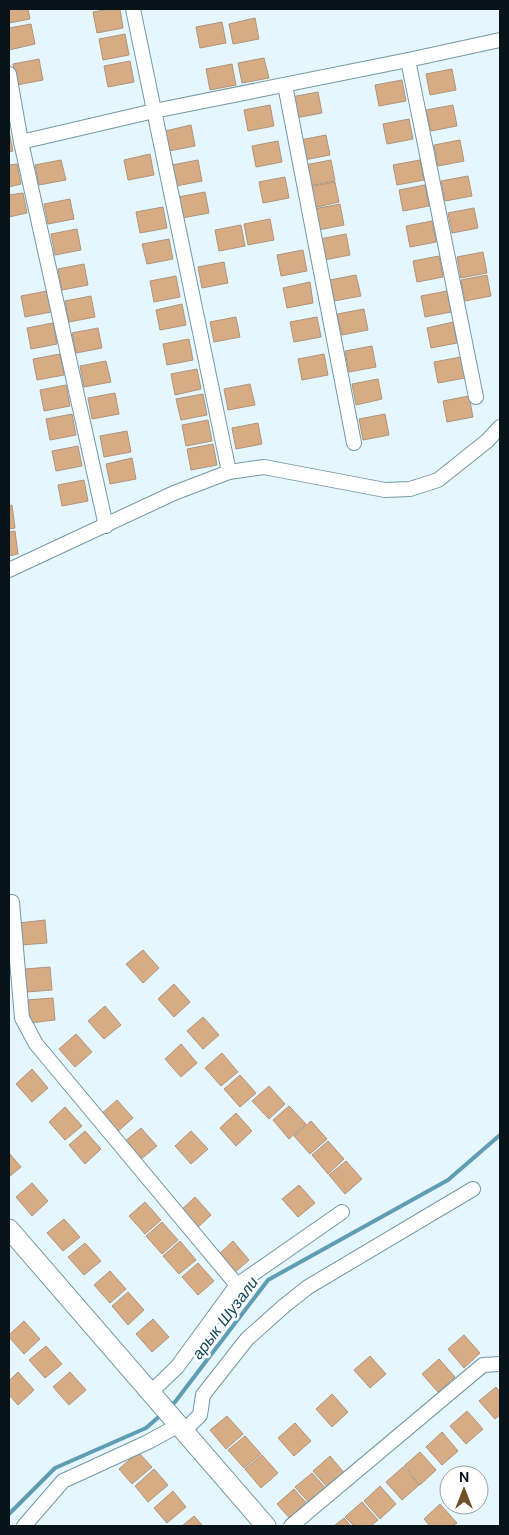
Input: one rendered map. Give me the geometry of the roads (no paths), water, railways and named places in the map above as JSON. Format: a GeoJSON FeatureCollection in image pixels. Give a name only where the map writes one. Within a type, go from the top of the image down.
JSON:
{"type":"FeatureCollection","features":[{"type":"Feature","properties":{"kind":"main road"},"geometry":{"type":"LineString","coordinates":[[9,1229],[266,1526]]}},
{"type":"Feature","properties":{"kind":"street"},"geometry":{"type":"LineString","coordinates":[[132,9],[229,472]]}},
{"type":"Feature","properties":{"kind":"street"},"geometry":{"type":"LineString","coordinates":[[21,142],[154,111],[500,40]]}},
{"type":"Feature","properties":{"kind":"street"},"geometry":{"type":"LineString","coordinates":[[408,60],[476,397]]}},
{"type":"Feature","properties":{"kind":"street"},"geometry":{"type":"LineString","coordinates":[[9,74],[21,142],[106,526]]}},
{"type":"Feature","properties":{"kind":"street"},"geometry":{"type":"LineString","coordinates":[[285,85],[354,442]]}},
{"type":"Feature","properties":{"kind":"street"},"geometry":{"type":"LineString","coordinates":[[9,570],[174,493],[229,472],[264,467],[385,490],[410,489],[438,480],[487,441],[500,427]]}},
{"type":"Feature","properties":{"kind":"street"},"geometry":{"type":"LineString","coordinates":[[12,902],[22,1018],[36,1044],[237,1285]]}},
{"type":"Feature","properties":{"kind":"street"},"geometry":{"type":"LineString","coordinates":[[24,1526],[63,1481],[148,1442],[200,1415],[203,1395],[247,1339],[308,1287],[473,1188]]}},
{"type":"Feature","properties":{"kind":"street"},"geometry":{"type":"LineString","coordinates":[[155,1398],[237,1285],[342,1212]]}},
{"type":"Feature","properties":{"kind":"street"},"geometry":{"type":"LineString","coordinates":[[291,1526],[483,1365],[500,1364]]}},
{"type":"Feature","properties":{"kind":"waterway","name":"арык Шузали"},"geometry":{"type":"LineString","coordinates":[[170,1407],[268,1280],[448,1180],[500,1135]]}},
{"type":"Feature","properties":{"kind":"waterway","name":"арык Шузали"},"geometry":{"type":"LineString","coordinates":[[9,1514],[55,1468],[146,1428],[161,1415]]}}]}
